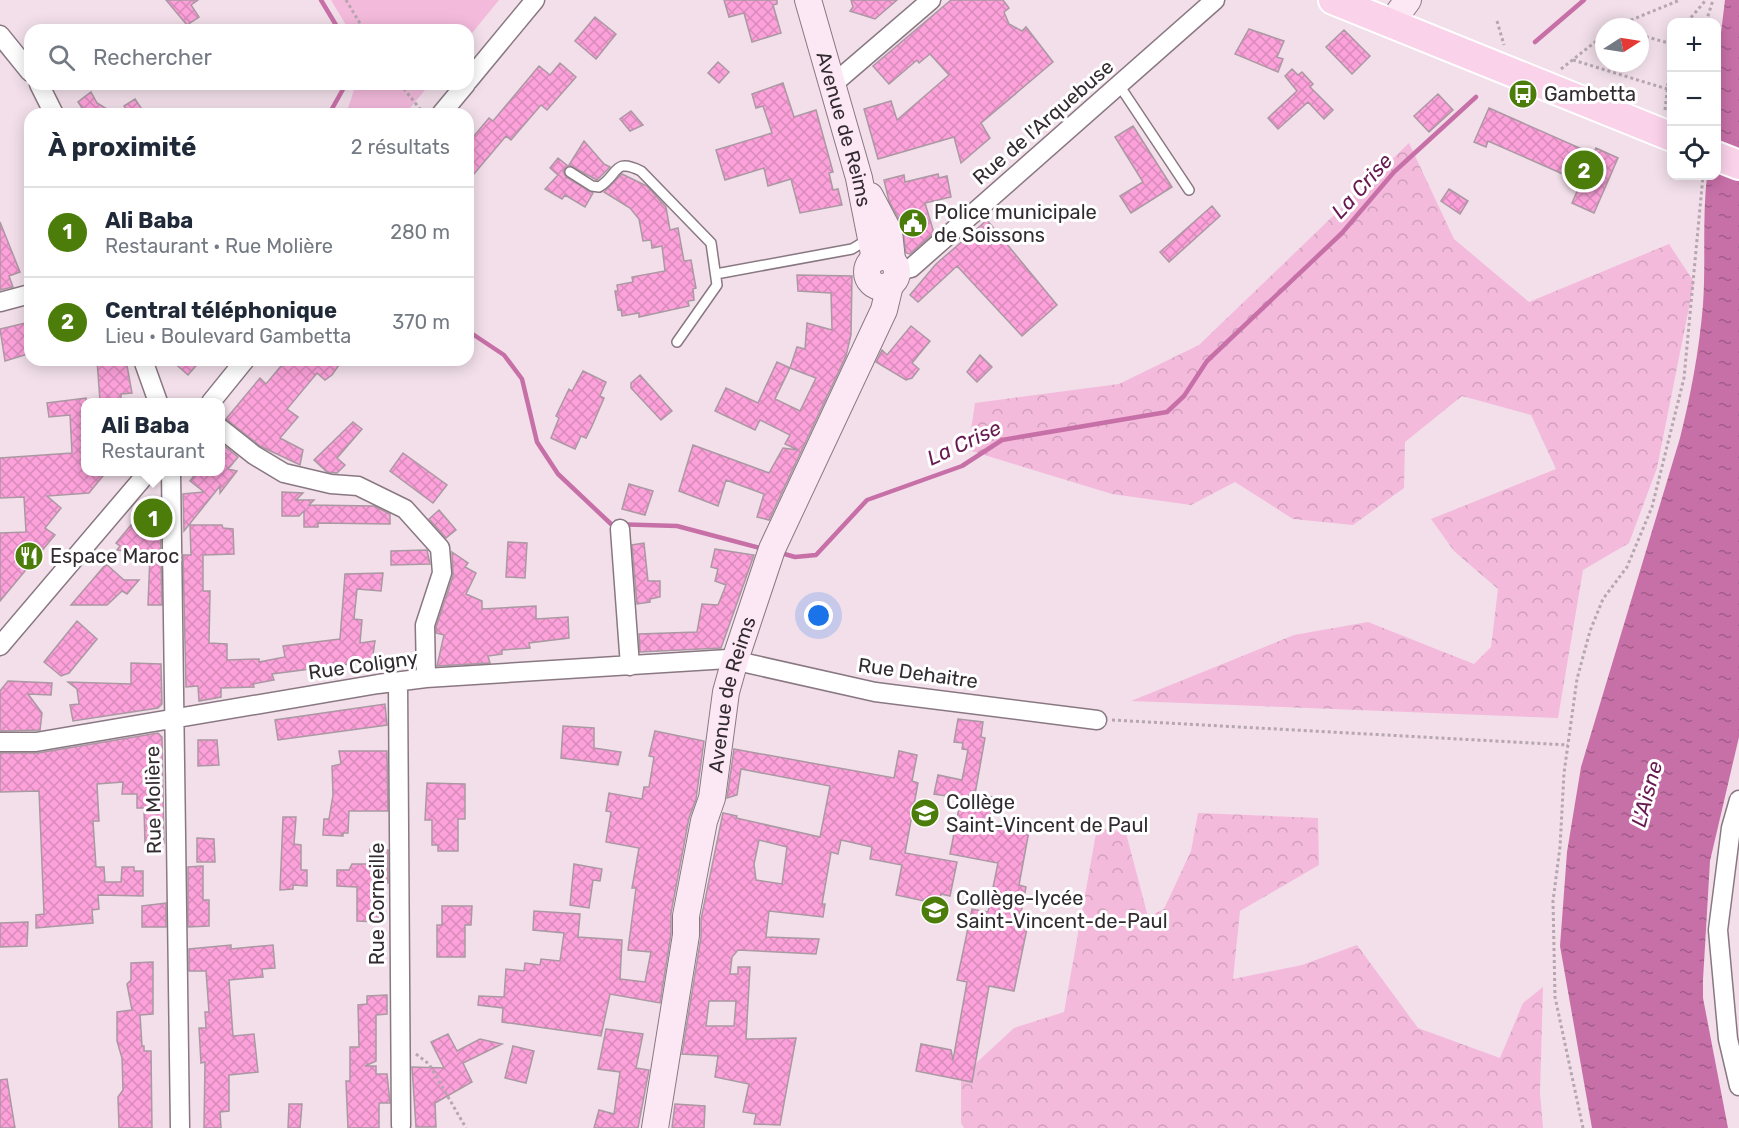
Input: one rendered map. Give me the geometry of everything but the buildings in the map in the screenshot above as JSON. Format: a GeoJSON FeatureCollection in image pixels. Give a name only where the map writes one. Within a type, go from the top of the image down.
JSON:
{"type":"FeatureCollection","features":[{"type":"Feature","properties":{"kind":"main road","name":"Avenue de Reims"},"geometry":{"type":"LineString","coordinates":[[655,1128],[686,935],[686,916],[704,821],[712,798],[726,692],[770,555],[884,310],[883,266],[892,245],[883,218],[859,178],[808,0]]}},
{"type":"Feature","properties":{"kind":"main road"},"geometry":{"type":"LineString","coordinates":[[1334,0],[1667,135]]}},
{"type":"Feature","properties":{"kind":"main road"},"geometry":{"type":"LineString","coordinates":[[1391,23],[1408,0]]}},
{"type":"Feature","properties":{"kind":"main road"},"geometry":{"type":"LineString","coordinates":[[1721,158],[1739,165]]}},
{"type":"Feature","properties":{"kind":"street"},"geometry":{"type":"LineString","coordinates":[[474,74],[535,0]]}},
{"type":"Feature","properties":{"kind":"street"},"geometry":{"type":"LineString","coordinates":[[832,85],[931,0]]}},
{"type":"Feature","properties":{"kind":"street","name":"Rue de l'Arquebuse"},"geometry":{"type":"LineString","coordinates":[[883,266],[911,268],[1215,0]]}},
{"type":"Feature","properties":{"kind":"street"},"geometry":{"type":"LineString","coordinates":[[0,35],[24,65]]}},
{"type":"Feature","properties":{"kind":"street"},"geometry":{"type":"LineString","coordinates":[[42,90],[51,108]]}},
{"type":"Feature","properties":{"kind":"street"},"geometry":{"type":"LineString","coordinates":[[446,108],[461,90]]}},
{"type":"Feature","properties":{"kind":"street"},"geometry":{"type":"LineString","coordinates":[[0,302],[24,296]]}},
{"type":"Feature","properties":{"kind":"street"},"geometry":{"type":"LineString","coordinates":[[145,366],[157,398]]}},
{"type":"Feature","properties":{"kind":"street"},"geometry":{"type":"LineString","coordinates":[[214,398],[240,366]]}},
{"type":"Feature","properties":{"kind":"street"},"geometry":{"type":"LineString","coordinates":[[225,432],[254,455],[284,473],[331,484],[358,486],[405,509],[440,548],[442,573],[425,625],[426,678]]}},
{"type":"Feature","properties":{"kind":"street"},"geometry":{"type":"LineString","coordinates":[[0,646],[144,476]]}},
{"type":"Feature","properties":{"kind":"street","name":"Rue Molière"},"geometry":{"type":"LineString","coordinates":[[171,476],[180,1128]]}},
{"type":"Feature","properties":{"kind":"street"},"geometry":{"type":"LineString","coordinates":[[620,529],[630,666]]}},
{"type":"Feature","properties":{"kind":"street","name":"Rue Coligny"},"geometry":{"type":"LineString","coordinates":[[0,742],[36,742],[266,701],[426,678],[735,660]]}},
{"type":"Feature","properties":{"kind":"street","name":"Rue Dehaitre"},"geometry":{"type":"LineString","coordinates":[[735,660],[875,692],[1097,720]]}},
{"type":"Feature","properties":{"kind":"street","name":"Rue Corneille"},"geometry":{"type":"LineString","coordinates":[[398,682],[400,1125]]}},
{"type":"Feature","properties":{"kind":"street"},"geometry":{"type":"LineString","coordinates":[[1739,800],[1731,828],[1718,930],[1728,1039],[1739,1086]]}},
{"type":"Feature","properties":{"kind":"lane"},"geometry":{"type":"LineString","coordinates":[[1112,91],[1189,190]]}},
{"type":"Feature","properties":{"kind":"lane"},"geometry":{"type":"LineString","coordinates":[[570,172],[592,186],[599,187],[623,165],[641,171],[711,243],[717,285],[678,342]]}},
{"type":"Feature","properties":{"kind":"lane"},"geometry":{"type":"LineString","coordinates":[[716,274],[852,249],[883,266]]}},
{"type":"Feature","properties":{"kind":"path"},"geometry":{"type":"LineString","coordinates":[[346,0],[360,24]]}},
{"type":"Feature","properties":{"kind":"path"},"geometry":{"type":"LineString","coordinates":[[1631,18],[1680,0]]}},
{"type":"Feature","properties":{"kind":"path"},"geometry":{"type":"LineString","coordinates":[[1690,18],[1706,0]]}},
{"type":"Feature","properties":{"kind":"path"},"geometry":{"type":"LineString","coordinates":[[1707,18],[1713,0]]}},
{"type":"Feature","properties":{"kind":"path"},"geometry":{"type":"LineString","coordinates":[[1649,38],[1667,44]]}},
{"type":"Feature","properties":{"kind":"path"},"geometry":{"type":"LineString","coordinates":[[1543,83],[1595,42]]}},
{"type":"Feature","properties":{"kind":"path"},"geometry":{"type":"LineString","coordinates":[[1573,60],[1667,88]]}},
{"type":"Feature","properties":{"kind":"path"},"geometry":{"type":"LineString","coordinates":[[405,90],[419,108]]}},
{"type":"Feature","properties":{"kind":"path"},"geometry":{"type":"LineString","coordinates":[[1582,1128],[1555,997],[1553,901],[1568,745],[1577,679],[1590,631],[1603,599],[1627,567],[1652,507],[1684,378],[1703,180]]}},
{"type":"Feature","properties":{"kind":"path"},"geometry":{"type":"LineString","coordinates":[[1097,720],[1568,745]]}},
{"type":"Feature","properties":{"kind":"path"},"geometry":{"type":"LineString","coordinates":[[400,1042],[429,1064],[466,1128]]}},
{"type":"Feature","properties":{"kind":"green space"},"geometry":{"type":"Polygon","coordinates":[[[331,0],[499,0],[474,31],[474,24],[345,24],[331,0]]]}},
{"type":"Feature","properties":{"kind":"green space"},"geometry":{"type":"Polygon","coordinates":[[[354,90],[425,90],[410,108],[348,108],[354,90]]]}},
{"type":"Feature","properties":{"kind":"green space"},"geometry":{"type":"Polygon","coordinates":[[[1409,143],[1454,239],[1529,302],[1669,244],[1694,282],[1657,468],[1629,543],[1583,570],[1558,718],[1131,701],[1294,635],[1368,622],[1474,664],[1491,647],[1498,589],[1454,551],[1431,519],[1556,469],[1531,415],[1462,396],[1405,442],[1404,488],[1353,525],[1293,519],[1235,482],[1191,505],[1112,494],[968,450],[975,403],[1119,384],[1199,345],[1409,143]]]}},
{"type":"Feature","properties":{"kind":"green space"},"geometry":{"type":"Polygon","coordinates":[[[1198,813],[1318,818],[1319,865],[1240,911],[1233,979],[1302,965],[1357,945],[1418,1028],[1500,1058],[1523,1003],[1543,987],[1540,1093],[1543,1128],[964,1128],[961,1123],[961,1077],[1014,1028],[1064,1012],[1097,828],[1126,833],[1148,917],[1164,909],[1191,851],[1198,813]]]}},
{"type":"Feature","properties":{"kind":"water","name":"L'Aisne"},"geometry":{"type":"Polygon","coordinates":[[[1725,0],[1739,0],[1739,737],[1710,861],[1703,980],[1703,998],[1728,1128],[1592,1128],[1560,946],[1567,852],[1581,767],[1688,405],[1703,305],[1707,180],[1721,180],[1721,32],[1725,0]]]}},
{"type":"Feature","properties":{"kind":"waterway","name":"La Crise"},"geometry":{"type":"LineString","coordinates":[[321,0],[335,24]]}},
{"type":"Feature","properties":{"kind":"waterway","name":"La Crise"},"geometry":{"type":"LineString","coordinates":[[1535,42],[1584,0]]}},
{"type":"Feature","properties":{"kind":"waterway","name":"La Crise"},"geometry":{"type":"LineString","coordinates":[[332,108],[343,90]]}},
{"type":"Feature","properties":{"kind":"waterway","name":"La Crise"},"geometry":{"type":"LineString","coordinates":[[781,553],[795,557],[816,555],[867,500],[962,466],[1002,440],[1167,412],[1184,396],[1207,361],[1342,233],[1394,172],[1476,97]]}},
{"type":"Feature","properties":{"kind":"waterway","name":"La Crise"},"geometry":{"type":"LineString","coordinates":[[474,335],[504,355],[522,379],[537,442],[558,474],[611,524],[677,526],[764,549]]}},
{"type":"Feature","properties":{"kind":"place","name":"Gambetta"},"geometry":{"type":"Point","coordinates":[1523,94]}},
{"type":"Feature","properties":{"kind":"place","name":"Central téléphonique"},"geometry":{"type":"Point","coordinates":[1584,170]}},
{"type":"Feature","properties":{"kind":"place","name":"Police municipale de Soissons"},"geometry":{"type":"Point","coordinates":[913,223]}},
{"type":"Feature","properties":{"kind":"place","name":"Ali Baba"},"geometry":{"type":"Point","coordinates":[153,518]}},
{"type":"Feature","properties":{"kind":"place","name":"Espace Maroc"},"geometry":{"type":"Point","coordinates":[29,556]}},
{"type":"Feature","properties":{"kind":"place","name":"Collège Saint-Vincent de Paul"},"geometry":{"type":"Point","coordinates":[925,813]}},
{"type":"Feature","properties":{"kind":"place","name":"Collège-lycée Saint-Vincent-de-Paul"},"geometry":{"type":"Point","coordinates":[935,910]}}]}
